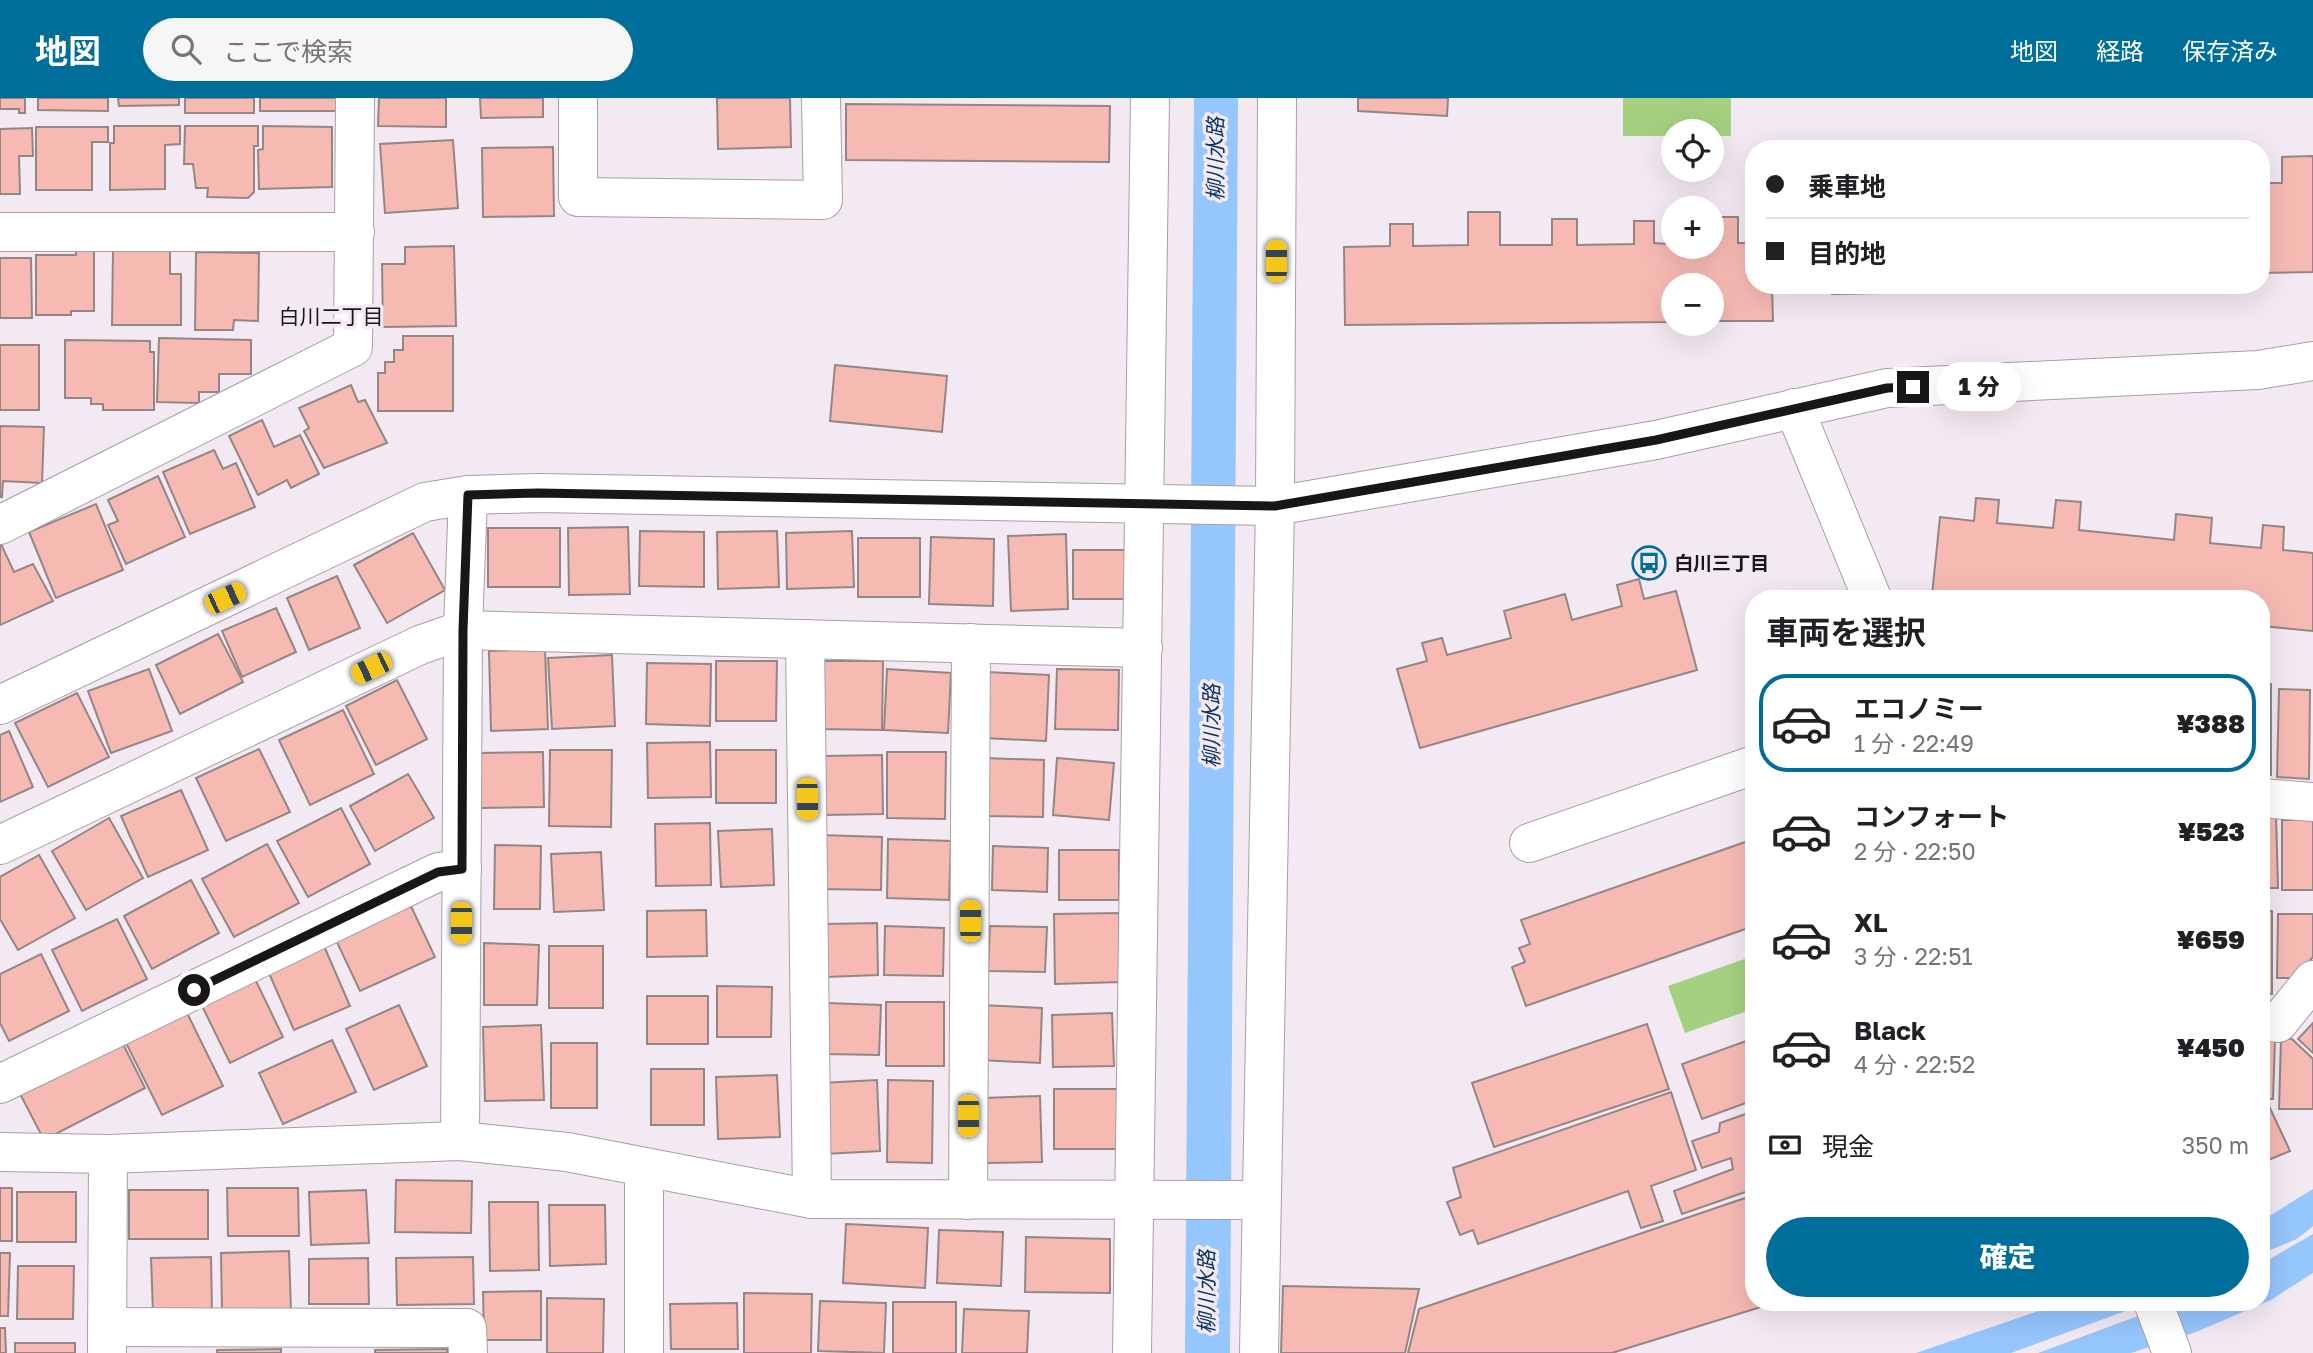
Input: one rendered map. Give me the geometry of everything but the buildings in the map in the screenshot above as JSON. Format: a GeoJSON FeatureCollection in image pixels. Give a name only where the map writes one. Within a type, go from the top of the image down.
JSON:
{"type":"FeatureCollection","features":[{"type":"Feature","properties":{"kind":"street"},"geometry":{"type":"LineString","coordinates":[[0,525],[354,347],[355,98]]}},
{"type":"Feature","properties":{"kind":"street"},"geometry":{"type":"LineString","coordinates":[[578,98],[578,197],[823,200],[821,98]]}},
{"type":"Feature","properties":{"kind":"street"},"geometry":{"type":"LineString","coordinates":[[1132,1353],[1147,1201],[1143,648],[1150,98]]}},
{"type":"Feature","properties":{"kind":"street"},"geometry":{"type":"LineString","coordinates":[[1259,1353],[1246,1200],[1275,506],[1277,98]]}},
{"type":"Feature","properties":{"kind":"street"},"geometry":{"type":"LineString","coordinates":[[0,232],[355,232]]}},
{"type":"Feature","properties":{"kind":"street"},"geometry":{"type":"LineString","coordinates":[[0,705],[425,502],[468,495],[552,493],[1275,506],[1656,440],[1887,388],[2258,370],[2313,361]]}},
{"type":"Feature","properties":{"kind":"street"},"geometry":{"type":"LineString","coordinates":[[1794,408],[1869,590]]}},
{"type":"Feature","properties":{"kind":"street"},"geometry":{"type":"LineString","coordinates":[[460,1141],[463,630],[468,495]]}},
{"type":"Feature","properties":{"kind":"street"},"geometry":{"type":"LineString","coordinates":[[0,845],[420,645],[463,630],[1143,648]]}},
{"type":"Feature","properties":{"kind":"street"},"geometry":{"type":"LineString","coordinates":[[805,639],[812,1199]]}},
{"type":"Feature","properties":{"kind":"street"},"geometry":{"type":"LineString","coordinates":[[968,1200],[971,643]]}},
{"type":"Feature","properties":{"kind":"street"},"geometry":{"type":"LineString","coordinates":[[1529,843],[1745,768]]}},
{"type":"Feature","properties":{"kind":"street"},"geometry":{"type":"LineString","coordinates":[[2270,799],[2313,802]]}},
{"type":"Feature","properties":{"kind":"street"},"geometry":{"type":"LineString","coordinates":[[0,1084],[438,872],[462,869]]}},
{"type":"Feature","properties":{"kind":"street"},"geometry":{"type":"LineString","coordinates":[[2270,1022],[2278,1023],[2313,980]]}},
{"type":"Feature","properties":{"kind":"street"},"geometry":{"type":"LineString","coordinates":[[0,1152],[108,1154],[460,1141],[566,1152],[812,1199],[1246,1200]]}},
{"type":"Feature","properties":{"kind":"street"},"geometry":{"type":"LineString","coordinates":[[108,1154],[107,1340],[467,1328],[468,1353]]}},
{"type":"Feature","properties":{"kind":"street"},"geometry":{"type":"LineString","coordinates":[[645,1168],[645,1353]]}},
{"type":"Feature","properties":{"kind":"street"},"geometry":{"type":"LineString","coordinates":[[2156,1311],[2172,1353]]}},
{"type":"Feature","properties":{"kind":"green space"},"geometry":{"type":"Polygon","coordinates":[[[1623,98],[1731,98],[1731,136],[1724,136],[1724,119],[1661,119],[1661,136],[1623,136],[1623,98]]]}},
{"type":"Feature","properties":{"kind":"green space"},"geometry":{"type":"Polygon","coordinates":[[[1745,959],[1745,1012],[1685,1033],[1668,986],[1745,959]]]}},
{"type":"Feature","properties":{"kind":"water","name":"柳川水路"},"geometry":{"type":"Polygon","coordinates":[[[1194,98],[1238,98],[1230,1353],[1185,1353],[1194,98]]]}},
{"type":"Feature","properties":{"kind":"water"},"geometry":{"type":"Polygon","coordinates":[[[2313,1189],[2313,1226],[2297,1239],[2270,1250],[2270,1215],[2313,1189]]]}},
{"type":"Feature","properties":{"kind":"water"},"geometry":{"type":"Polygon","coordinates":[[[2313,1234],[2313,1273],[2270,1300],[2270,1259],[2313,1234]]]}},
{"type":"Feature","properties":{"kind":"water"},"geometry":{"type":"Polygon","coordinates":[[[2039,1311],[2125,1311],[2011,1353],[1916,1353],[2039,1311]]]}},
{"type":"Feature","properties":{"kind":"water"},"geometry":{"type":"Polygon","coordinates":[[[2152,1311],[2245,1311],[2196,1332],[2131,1353],[2038,1353],[2152,1311]]]}},
{"type":"Feature","properties":{"kind":"place","name":"白川三丁目"},"geometry":{"type":"Point","coordinates":[1649,563]}},
{"type":"Feature","properties":{"kind":"district","name":"白川二丁目"},"geometry":{"type":"Point","coordinates":[331,317]}},
{"type":"Feature","properties":{"kind":"route"},"geometry":{"type":"LineString","coordinates":[[194,990],[438,872],[462,869],[463,630],[468,495],[538,493],[1275,506],[1656,440],[1887,388],[1913,387]]}}]}
